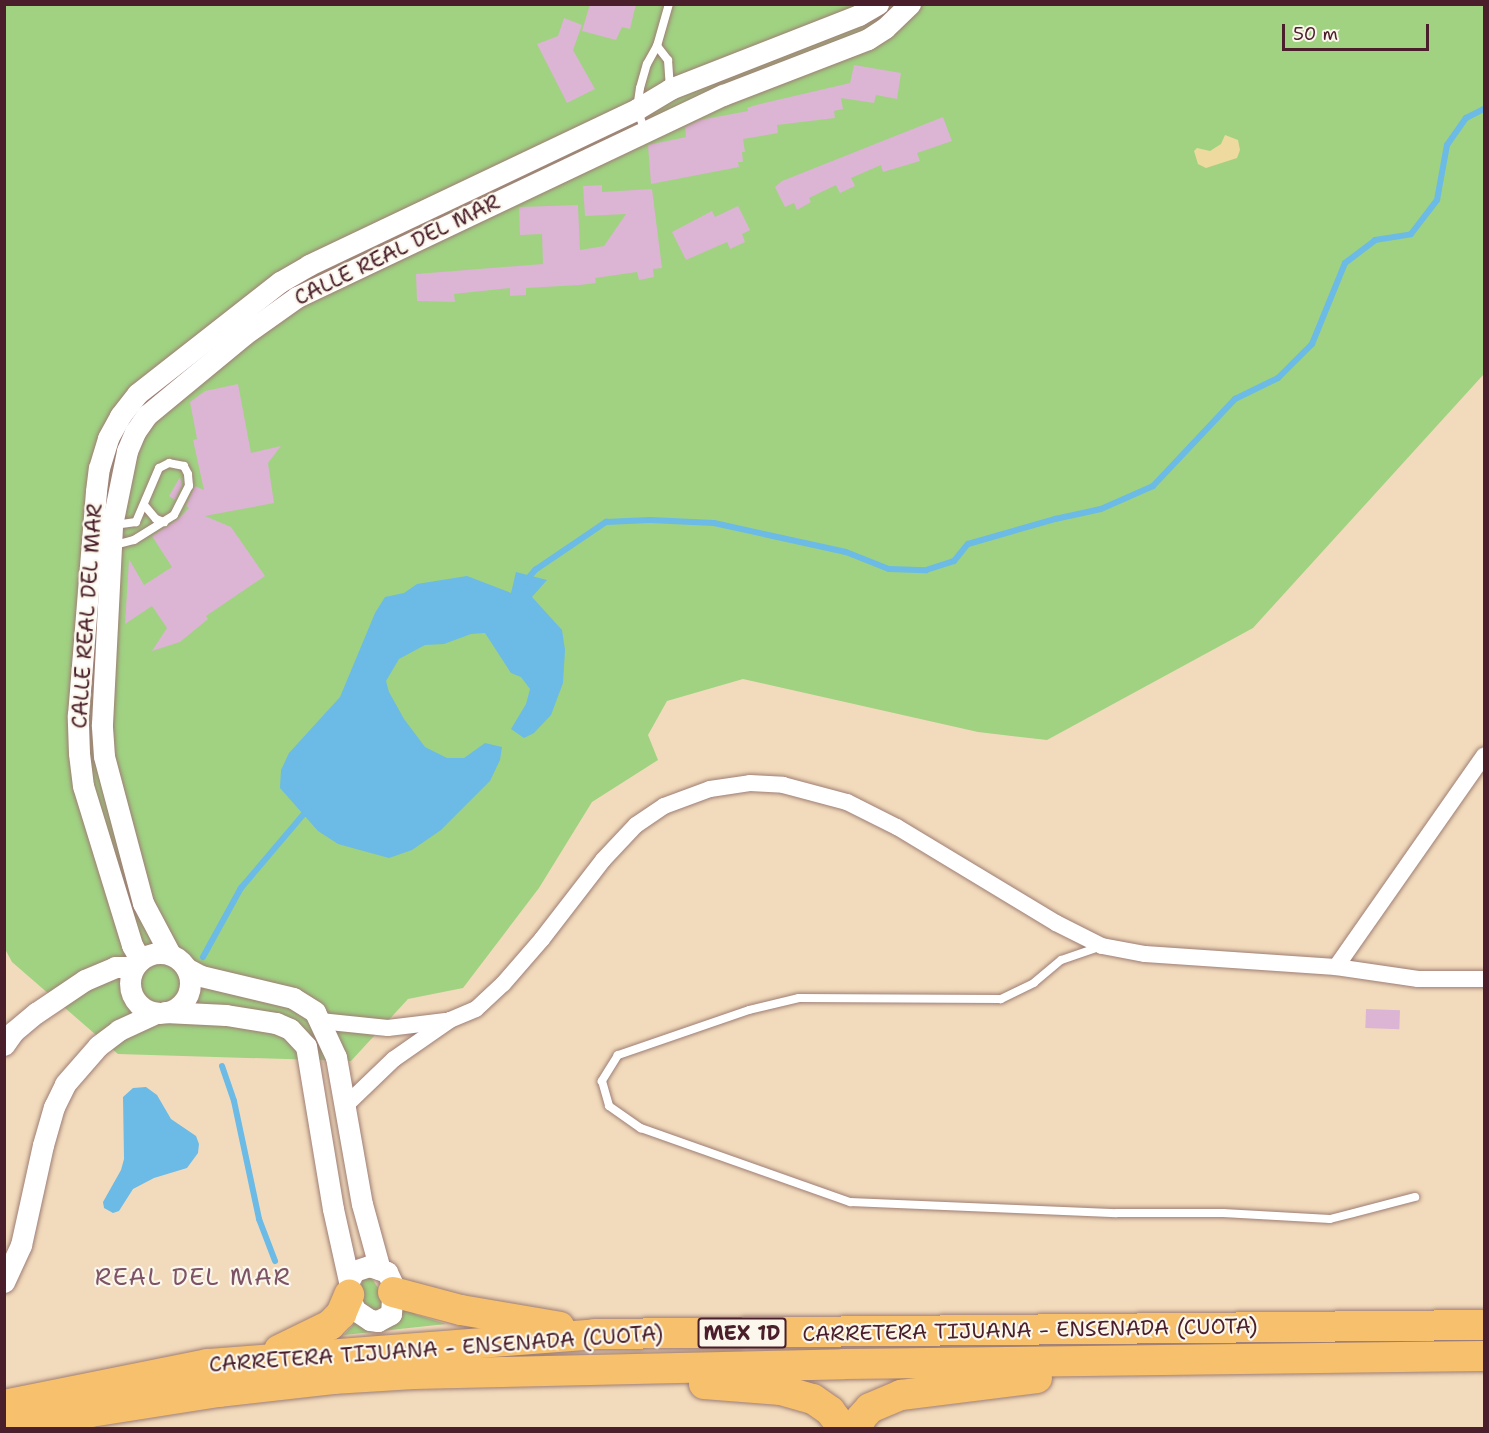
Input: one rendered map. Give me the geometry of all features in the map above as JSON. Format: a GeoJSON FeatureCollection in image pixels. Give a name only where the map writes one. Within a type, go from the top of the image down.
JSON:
{"type":"FeatureCollection","features":[{"type":"Feature","properties":{"kind":"highway"},"geometry":{"type":"LineString","coordinates":[[387,1281],[460,1310],[595,1334]]}},
{"type":"Feature","properties":{"kind":"highway"},"geometry":{"type":"LineString","coordinates":[[255,1359],[330,1325],[341,1314],[349,1288]]}},
{"type":"Feature","properties":{"kind":"highway","name":"CARRETERA TIJUANA - ENSENADA (CUOTA)"},"geometry":{"type":"LineString","coordinates":[[4,1405],[180,1368],[255,1359],[595,1334],[1485,1325]]}},
{"type":"Feature","properties":{"kind":"highway","name":"CARRETERA TIJUANA - ENSENADA (CUOTA)"},"geometry":{"type":"LineString","coordinates":[[17,1428],[84,1420],[218,1392],[333,1379],[414,1374],[844,1364],[1485,1356]]}},
{"type":"Feature","properties":{"kind":"highway"},"geometry":{"type":"LineString","coordinates":[[858,1428],[861,1419],[870,1408],[901,1395],[1064,1375],[1115,1362]]}},
{"type":"Feature","properties":{"kind":"highway"},"geometry":{"type":"LineString","coordinates":[[619,1369],[675,1383],[738,1386],[799,1394],[823,1405],[843,1428]]}},
{"type":"Feature","properties":{"kind":"street","name":"CALLE REAL DEL MAR"},"geometry":{"type":"LineString","coordinates":[[239,326],[279,282],[309,265],[637,109],[670,89],[859,15],[878,4]]}},
{"type":"Feature","properties":{"kind":"street","name":"CALLE REAL DEL MAR"},"geometry":{"type":"LineString","coordinates":[[178,961],[151,921],[136,879],[104,756],[102,535],[99,468],[108,438],[120,416],[137,394],[239,326],[336,276],[723,95],[868,39],[885,28],[910,4]]}},
{"type":"Feature","properties":{"kind":"street"},"geometry":{"type":"LineString","coordinates":[[711,72],[723,95]]}},
{"type":"Feature","properties":{"kind":"street","name":"CALLE REAL DEL MAR"},"geometry":{"type":"LineString","coordinates":[[102,535],[78,715],[83,786],[137,963]]}},
{"type":"Feature","properties":{"kind":"street"},"geometry":{"type":"LineString","coordinates":[[1336,967],[1485,756]]}},
{"type":"Feature","properties":{"kind":"street"},"geometry":{"type":"LineString","coordinates":[[346,1105],[394,1059],[450,1020],[476,1009],[503,984],[542,939],[603,860],[636,825],[664,806],[710,789],[750,783],[783,785],[847,802],[897,827],[1056,923],[1102,946],[1145,954],[1336,967],[1418,980],[1485,979]]}},
{"type":"Feature","properties":{"kind":"street"},"geometry":{"type":"LineString","coordinates":[[96,826],[121,818]]}},
{"type":"Feature","properties":{"kind":"street"},"geometry":{"type":"LineString","coordinates":[[114,886],[136,879]]}},
{"type":"Feature","properties":{"kind":"street"},"geometry":{"type":"LineString","coordinates":[[4,1045],[13,1032],[36,1013],[85,980],[115,967],[137,963],[160,952],[201,976],[293,998],[308,1005],[320,1021],[336,1057],[362,1204],[387,1281],[391,1314],[378,1321],[362,1316],[356,1310],[349,1288],[333,1209],[306,1046],[290,1029],[276,1023],[226,1015],[147,1010],[133,997],[130,977],[137,963]]}},
{"type":"Feature","properties":{"kind":"street"},"geometry":{"type":"LineString","coordinates":[[4,1282],[21,1245],[43,1145],[54,1107],[66,1084],[98,1046],[119,1030],[182,1003],[187,995],[189,976],[178,961]]}},
{"type":"Feature","properties":{"kind":"street"},"geometry":{"type":"LineString","coordinates":[[320,1021],[388,1028],[450,1020]]}},
{"type":"Feature","properties":{"kind":"street"},"geometry":{"type":"LineString","coordinates":[[388,1028],[395,1048],[394,1059]]}},
{"type":"Feature","properties":{"kind":"street"},"geometry":{"type":"LineString","coordinates":[[349,1288],[359,1268],[369,1266],[387,1281]]}},
{"type":"Feature","properties":{"kind":"lane"},"geometry":{"type":"LineString","coordinates":[[645,132],[637,109],[647,64],[657,46],[669,4]]}},
{"type":"Feature","properties":{"kind":"lane"},"geometry":{"type":"LineString","coordinates":[[657,46],[668,60],[670,89]]}},
{"type":"Feature","properties":{"kind":"lane"},"geometry":{"type":"LineString","coordinates":[[168,463],[184,466],[189,474],[189,486],[174,515],[134,540],[102,535],[136,522],[145,506],[159,468],[168,463]]}},
{"type":"Feature","properties":{"kind":"lane"},"geometry":{"type":"LineString","coordinates":[[145,506],[156,519],[165,522]]}},
{"type":"Feature","properties":{"kind":"lane"},"geometry":{"type":"LineString","coordinates":[[1102,946],[1061,960],[1034,983],[1001,999],[800,998],[749,1010],[618,1055],[602,1081],[609,1106],[641,1128],[850,1202],[1117,1213],[1223,1213],[1330,1220],[1415,1197]]}},
{"type":"Feature","properties":{"kind":"green space"},"geometry":{"type":"Polygon","coordinates":[[[4,5],[1484,5],[1484,374],[1253,628],[1047,740],[978,732],[743,679],[667,701],[648,735],[658,760],[592,802],[539,888],[463,988],[408,999],[351,1061],[118,1054],[12,962],[5,949],[4,5]]]}},
{"type":"Feature","properties":{"kind":"green space"},"geometry":{"type":"Polygon","coordinates":[[[365,1276],[371,1277],[384,1297],[383,1306],[375,1311],[363,1304],[359,1290],[365,1276]]]}},
{"type":"Feature","properties":{"kind":"green space"},"geometry":{"type":"Polygon","coordinates":[[[402,1306],[417,1315],[446,1324],[344,1335],[356,1322],[402,1306]]]}},
{"type":"Feature","properties":{"kind":"sand"},"geometry":{"type":"Polygon","coordinates":[[[1225,135],[1238,140],[1240,150],[1237,158],[1206,168],[1198,164],[1194,151],[1197,148],[1210,151],[1221,144],[1225,135]]]}},
{"type":"Feature","properties":{"kind":"water"},"geometry":{"type":"Polygon","coordinates":[[[516,572],[547,580],[532,597],[562,630],[565,650],[563,683],[551,715],[534,733],[524,738],[511,729],[526,704],[530,689],[521,677],[511,673],[485,633],[471,634],[444,644],[425,645],[399,659],[386,681],[389,692],[404,719],[425,747],[447,758],[464,758],[485,743],[502,747],[500,760],[490,781],[441,830],[412,850],[389,858],[338,844],[318,831],[280,788],[281,770],[289,753],[340,697],[375,613],[385,597],[404,593],[417,584],[467,576],[511,593],[516,572]]]}},
{"type":"Feature","properties":{"kind":"water"},"geometry":{"type":"Polygon","coordinates":[[[146,1087],[157,1095],[171,1119],[196,1136],[199,1144],[198,1153],[187,1168],[154,1178],[133,1189],[119,1211],[113,1213],[104,1208],[103,1202],[121,1170],[124,1159],[123,1097],[133,1088],[146,1087]]]}},
{"type":"Feature","properties":{"kind":"building"},"geometry":{"type":"Polygon","coordinates":[[[590,4],[636,4],[630,29],[622,27],[616,40],[582,31],[590,4]]]}},
{"type":"Feature","properties":{"kind":"building"},"geometry":{"type":"Polygon","coordinates":[[[564,18],[582,25],[573,50],[595,89],[567,103],[537,44],[558,36],[564,18]]]}},
{"type":"Feature","properties":{"kind":"building"},"geometry":{"type":"Polygon","coordinates":[[[854,65],[901,73],[897,99],[876,95],[874,103],[841,98],[843,109],[834,111],[835,118],[777,125],[778,133],[743,139],[745,152],[742,152],[743,162],[738,162],[739,167],[651,184],[648,145],[686,137],[685,127],[700,120],[748,111],[747,108],[756,105],[850,83],[854,65]]]}},
{"type":"Feature","properties":{"kind":"building"},"geometry":{"type":"Polygon","coordinates":[[[943,117],[952,141],[917,153],[920,161],[883,172],[881,165],[851,178],[855,186],[840,193],[836,185],[809,198],[811,202],[797,210],[794,203],[785,207],[775,187],[782,181],[943,117]]]}},
{"type":"Feature","properties":{"kind":"building"},"geometry":{"type":"Polygon","coordinates":[[[602,185],[602,192],[652,189],[662,268],[653,269],[654,277],[639,280],[637,272],[595,278],[596,283],[526,288],[526,295],[510,296],[510,288],[454,294],[455,302],[417,301],[416,274],[543,264],[542,234],[520,235],[519,207],[578,205],[580,250],[604,246],[626,214],[585,216],[583,186],[602,185]]]}},
{"type":"Feature","properties":{"kind":"building"},"geometry":{"type":"Polygon","coordinates":[[[738,206],[750,230],[742,234],[745,242],[730,249],[727,242],[686,260],[672,232],[712,211],[715,217],[738,206]]]}},
{"type":"Feature","properties":{"kind":"building"},"geometry":{"type":"Polygon","coordinates":[[[238,384],[251,453],[281,446],[268,463],[274,503],[205,516],[231,527],[265,576],[206,616],[208,619],[180,642],[152,651],[167,628],[152,606],[125,624],[129,559],[144,585],[172,567],[152,536],[177,520],[189,508],[186,506],[195,486],[204,490],[193,440],[197,439],[190,402],[205,391],[238,384]]]}},
{"type":"Feature","properties":{"kind":"building"},"geometry":{"type":"Polygon","coordinates":[[[180,477],[182,485],[175,500],[169,496],[180,477]]]}},
{"type":"Feature","properties":{"kind":"building"},"geometry":{"type":"Polygon","coordinates":[[[1366,1009],[1400,1010],[1399,1029],[1365,1028],[1366,1009]]]}},
{"type":"Feature","properties":{"kind":"waterway"},"geometry":{"type":"LineString","coordinates":[[525,582],[535,570],[606,522],[650,520],[714,523],[846,552],[889,569],[926,570],[954,561],[968,544],[1055,519],[1101,509],[1153,486],[1235,399],[1278,378],[1312,344],[1345,263],[1375,240],[1411,234],[1437,200],[1447,145],[1466,118],[1484,109]]}},
{"type":"Feature","properties":{"kind":"waterway"},"geometry":{"type":"LineString","coordinates":[[203,957],[241,888],[308,809]]}},
{"type":"Feature","properties":{"kind":"waterway"},"geometry":{"type":"LineString","coordinates":[[222,1066],[234,1101],[259,1219],[275,1261]]}},
{"type":"Feature","properties":{"kind":"district","name":"REAL DEL MAR"},"geometry":{"type":"Point","coordinates":[193,1278]}}]}
